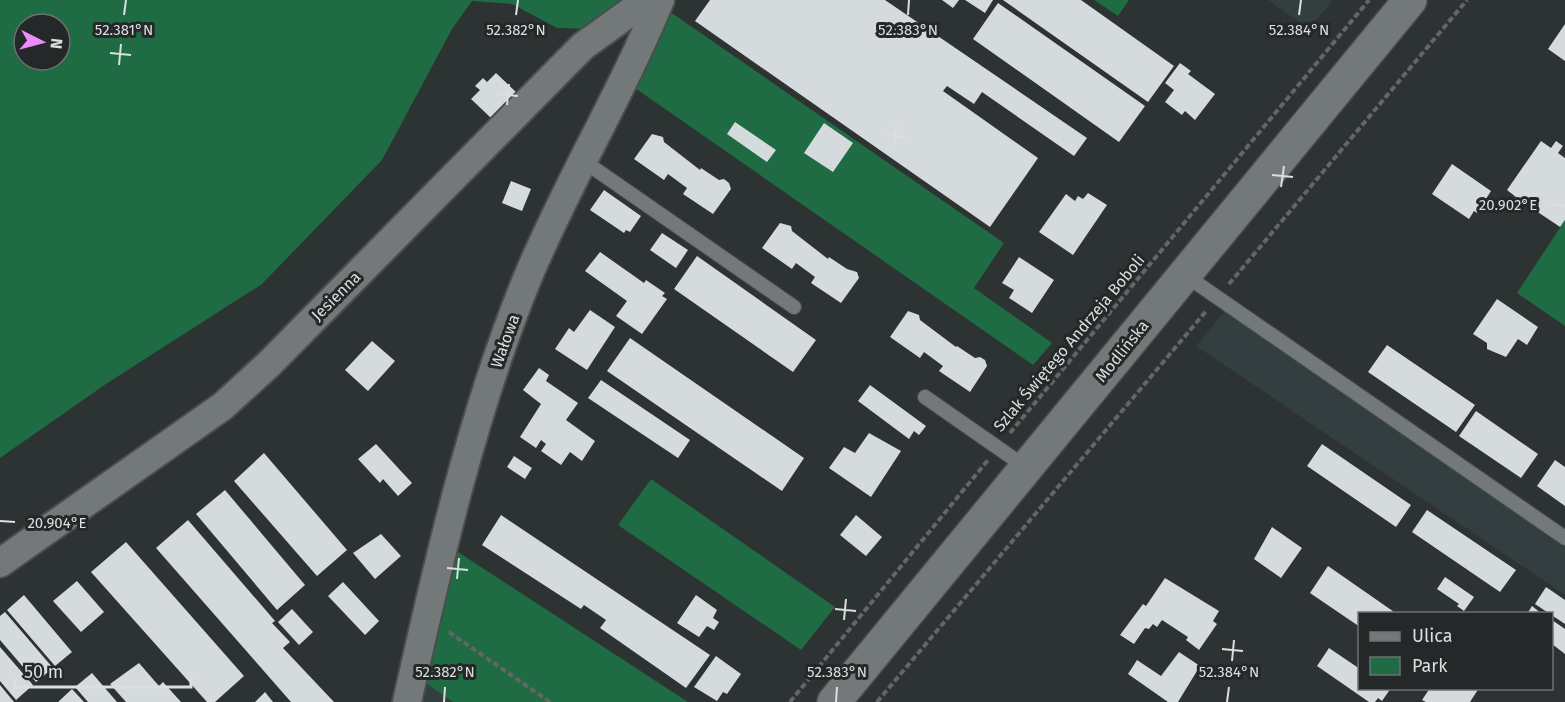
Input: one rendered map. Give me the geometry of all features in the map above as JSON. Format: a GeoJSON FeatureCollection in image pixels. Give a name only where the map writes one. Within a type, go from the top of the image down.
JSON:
{"type":"FeatureCollection","features":[{"type":"Feature","properties":{"kind":"main road","name":"Modlińska"},"geometry":{"type":"LineString","coordinates":[[834,702],[1410,0]]}},
{"type":"Feature","properties":{"kind":"street","name":"Jesienna"},"geometry":{"type":"LineString","coordinates":[[0,563],[223,406],[277,356],[583,46],[647,0]]}},
{"type":"Feature","properties":{"kind":"street","name":"Wałowa"},"geometry":{"type":"LineString","coordinates":[[407,702],[438,564],[489,386],[526,282],[582,160],[645,36],[660,0]]}},
{"type":"Feature","properties":{"kind":"lane"},"geometry":{"type":"LineString","coordinates":[[582,160],[794,307]]}},
{"type":"Feature","properties":{"kind":"lane"},"geometry":{"type":"LineString","coordinates":[[1185,274],[1565,538]]}},
{"type":"Feature","properties":{"kind":"lane"},"geometry":{"type":"LineString","coordinates":[[925,397],[1027,468]]}},
{"type":"Feature","properties":{"kind":"path","name":"Szlak Świętego Andrzeja Boboli"},"geometry":{"type":"LineString","coordinates":[[790,702],[1369,0]]}},
{"type":"Feature","properties":{"kind":"path"},"geometry":{"type":"LineString","coordinates":[[877,702],[1467,0]]}},
{"type":"Feature","properties":{"kind":"path"},"geometry":{"type":"LineString","coordinates":[[426,616],[550,702]]}},
{"type":"Feature","properties":{"kind":"shaded area"},"geometry":{"type":"Polygon","coordinates":[[[1268,0],[1333,0],[1309,29],[1268,0]]]}},
{"type":"Feature","properties":{"kind":"shaded area"},"geometry":{"type":"Polygon","coordinates":[[[1234,300],[1565,528],[1565,595],[1196,346],[1234,300]]]}},
{"type":"Feature","properties":{"kind":"shaded area"},"geometry":{"type":"Polygon","coordinates":[[[424,682],[453,702],[420,702],[424,682]]]}},
{"type":"Feature","properties":{"kind":"green space"},"geometry":{"type":"Polygon","coordinates":[[[0,0],[630,0],[595,29],[557,28],[512,4],[472,1],[452,29],[382,160],[262,284],[106,384],[0,458],[0,0]]]}},
{"type":"Feature","properties":{"kind":"green space"},"geometry":{"type":"Polygon","coordinates":[[[1094,0],[1129,0],[1118,16],[1094,0]]]}},
{"type":"Feature","properties":{"kind":"green space"},"geometry":{"type":"Polygon","coordinates":[[[666,9],[1004,243],[974,288],[1052,343],[1033,365],[632,86],[666,9]]]}},
{"type":"Feature","properties":{"kind":"green space"},"geometry":{"type":"Polygon","coordinates":[[[1565,220],[1565,326],[1517,293],[1565,220]]]}},
{"type":"Feature","properties":{"kind":"green space"},"geometry":{"type":"Polygon","coordinates":[[[651,479],[835,607],[801,650],[618,525],[651,479]]]}},
{"type":"Feature","properties":{"kind":"green space"},"geometry":{"type":"Polygon","coordinates":[[[455,550],[688,702],[453,702],[424,682],[455,550]]]}},
{"type":"Feature","properties":{"kind":"building"},"geometry":{"type":"Polygon","coordinates":[[[710,0],[885,0],[1087,138],[1074,156],[982,92],[974,104],[947,86],[943,91],[1038,158],[990,227],[695,21],[710,0]]]}},
{"type":"Feature","properties":{"kind":"building"},"geometry":{"type":"Polygon","coordinates":[[[942,0],[959,0],[953,8],[942,0]]]}},
{"type":"Feature","properties":{"kind":"building"},"geometry":{"type":"Polygon","coordinates":[[[965,0],[993,0],[985,13],[965,0]]]}},
{"type":"Feature","properties":{"kind":"building"},"geometry":{"type":"Polygon","coordinates":[[[1003,0],[1081,0],[1174,66],[1148,102],[1003,0]]]}},
{"type":"Feature","properties":{"kind":"building"},"geometry":{"type":"Polygon","coordinates":[[[998,3],[1145,106],[1119,142],[973,39],[998,3]]]}},
{"type":"Feature","properties":{"kind":"building"},"geometry":{"type":"Polygon","coordinates":[[[1565,24],[1565,61],[1548,49],[1565,24]]]}},
{"type":"Feature","properties":{"kind":"building"},"geometry":{"type":"Polygon","coordinates":[[[1180,63],[1191,71],[1188,74],[1215,94],[1195,120],[1185,111],[1182,115],[1165,102],[1174,90],[1165,83],[1180,63]]]}},
{"type":"Feature","properties":{"kind":"building"},"geometry":{"type":"Polygon","coordinates":[[[496,73],[516,92],[491,118],[471,99],[480,90],[475,86],[483,78],[487,82],[496,73]]]}},
{"type":"Feature","properties":{"kind":"building"},"geometry":{"type":"Polygon","coordinates":[[[735,122],[776,150],[767,162],[727,134],[735,122]]]}},
{"type":"Feature","properties":{"kind":"building"},"geometry":{"type":"Polygon","coordinates":[[[824,123],[853,143],[833,172],[804,153],[824,123]]]}},
{"type":"Feature","properties":{"kind":"building"},"geometry":{"type":"Polygon","coordinates":[[[652,134],[663,137],[664,142],[700,170],[701,168],[719,180],[724,179],[729,183],[731,189],[713,214],[683,194],[687,188],[668,174],[664,180],[634,159],[652,134]]]}},
{"type":"Feature","properties":{"kind":"building"},"geometry":{"type":"Polygon","coordinates":[[[1541,141],[1551,148],[1556,141],[1563,146],[1558,153],[1565,158],[1565,220],[1560,227],[1523,202],[1518,210],[1510,205],[1516,197],[1507,190],[1541,141]]]}},
{"type":"Feature","properties":{"kind":"building"},"geometry":{"type":"Polygon","coordinates":[[[1452,164],[1491,191],[1477,213],[1474,211],[1469,219],[1432,194],[1452,164]]]}},
{"type":"Feature","properties":{"kind":"building"},"geometry":{"type":"Polygon","coordinates":[[[511,181],[531,189],[522,211],[502,203],[511,181]]]}},
{"type":"Feature","properties":{"kind":"building"},"geometry":{"type":"Polygon","coordinates":[[[604,190],[641,216],[630,232],[626,230],[624,233],[590,210],[604,190]]]}},
{"type":"Feature","properties":{"kind":"building"},"geometry":{"type":"Polygon","coordinates":[[[1088,193],[1107,205],[1073,255],[1039,232],[1066,194],[1075,201],[1078,196],[1083,199],[1088,193]]]}},
{"type":"Feature","properties":{"kind":"building"},"geometry":{"type":"Polygon","coordinates":[[[780,223],[791,226],[792,231],[828,259],[829,257],[847,269],[857,272],[859,278],[841,303],[811,283],[815,277],[796,263],[792,269],[762,248],[780,223]]]}},
{"type":"Feature","properties":{"kind":"building"},"geometry":{"type":"Polygon","coordinates":[[[662,233],[688,250],[676,268],[650,250],[662,233]]]}},
{"type":"Feature","properties":{"kind":"building"},"geometry":{"type":"Polygon","coordinates":[[[600,252],[644,283],[646,280],[665,293],[662,296],[667,299],[642,334],[616,316],[627,301],[585,271],[600,252]]]}},
{"type":"Feature","properties":{"kind":"building"},"geometry":{"type":"Polygon","coordinates":[[[697,256],[816,340],[793,372],[674,289],[697,256]]]}},
{"type":"Feature","properties":{"kind":"building"},"geometry":{"type":"Polygon","coordinates":[[[1019,257],[1054,280],[1032,313],[1009,298],[1014,290],[1002,283],[1019,257]]]}},
{"type":"Feature","properties":{"kind":"building"},"geometry":{"type":"Polygon","coordinates":[[[1497,299],[1538,327],[1527,345],[1518,339],[1506,357],[1487,349],[1487,343],[1473,334],[1497,299]]]}},
{"type":"Feature","properties":{"kind":"building"},"geometry":{"type":"Polygon","coordinates":[[[590,310],[615,327],[587,370],[555,349],[569,328],[574,332],[590,310]]]}},
{"type":"Feature","properties":{"kind":"building"},"geometry":{"type":"Polygon","coordinates":[[[908,311],[919,315],[920,320],[956,347],[975,358],[980,357],[985,360],[987,366],[970,392],[939,371],[943,366],[924,352],[920,358],[890,337],[908,311]]]}},
{"type":"Feature","properties":{"kind":"building"},"geometry":{"type":"Polygon","coordinates":[[[630,338],[804,458],[782,491],[607,371],[630,338]]]}},
{"type":"Feature","properties":{"kind":"building"},"geometry":{"type":"Polygon","coordinates":[[[372,341],[395,361],[368,391],[345,370],[372,341]]]}},
{"type":"Feature","properties":{"kind":"building"},"geometry":{"type":"Polygon","coordinates":[[[1387,345],[1475,405],[1456,432],[1368,372],[1387,345]]]}},
{"type":"Feature","properties":{"kind":"building"},"geometry":{"type":"Polygon","coordinates":[[[539,368],[549,375],[546,381],[578,403],[566,420],[595,441],[582,461],[570,452],[561,465],[541,451],[546,444],[541,440],[536,448],[520,437],[541,404],[523,390],[539,368]]]}},
{"type":"Feature","properties":{"kind":"building"},"geometry":{"type":"Polygon","coordinates":[[[601,380],[690,440],[678,458],[588,398],[601,380]]]}},
{"type":"Feature","properties":{"kind":"building"},"geometry":{"type":"Polygon","coordinates":[[[870,385],[926,426],[919,435],[914,431],[909,439],[858,401],[870,385]]]}},
{"type":"Feature","properties":{"kind":"building"},"geometry":{"type":"Polygon","coordinates":[[[1476,411],[1538,454],[1521,478],[1459,436],[1476,411]]]}},
{"type":"Feature","properties":{"kind":"building"},"geometry":{"type":"Polygon","coordinates":[[[869,433],[901,451],[871,497],[829,468],[844,447],[855,453],[869,433]]]}},
{"type":"Feature","properties":{"kind":"building"},"geometry":{"type":"Polygon","coordinates":[[[376,444],[412,483],[398,496],[383,479],[380,483],[358,459],[376,444]]]}},
{"type":"Feature","properties":{"kind":"building"},"geometry":{"type":"Polygon","coordinates":[[[1322,444],[1411,505],[1396,527],[1307,466],[1322,444]]]}},
{"type":"Feature","properties":{"kind":"building"},"geometry":{"type":"Polygon","coordinates":[[[264,453],[347,550],[317,576],[234,481],[264,453]]]}},
{"type":"Feature","properties":{"kind":"building"},"geometry":{"type":"Polygon","coordinates":[[[514,456],[532,468],[525,479],[507,467],[514,456]]]}},
{"type":"Feature","properties":{"kind":"building"},"geometry":{"type":"Polygon","coordinates":[[[1555,460],[1565,467],[1565,506],[1537,486],[1555,460]]]}},
{"type":"Feature","properties":{"kind":"building"},"geometry":{"type":"Polygon","coordinates":[[[225,490],[305,585],[277,610],[196,514],[225,490]]]}},
{"type":"Feature","properties":{"kind":"building"},"geometry":{"type":"Polygon","coordinates":[[[1427,510],[1516,570],[1500,592],[1412,532],[1427,510]]]}},
{"type":"Feature","properties":{"kind":"building"},"geometry":{"type":"Polygon","coordinates":[[[501,515],[710,655],[686,688],[600,628],[606,620],[584,605],[581,609],[482,545],[501,515]]]}},
{"type":"Feature","properties":{"kind":"building"},"geometry":{"type":"Polygon","coordinates":[[[856,515],[882,537],[866,556],[840,535],[856,515]]]}},
{"type":"Feature","properties":{"kind":"building"},"geometry":{"type":"Polygon","coordinates":[[[188,520],[275,621],[272,623],[290,642],[283,648],[334,702],[291,702],[156,548],[188,520]]]}},
{"type":"Feature","properties":{"kind":"building"},"geometry":{"type":"Polygon","coordinates":[[[1272,527],[1302,548],[1281,578],[1254,559],[1272,527]]]}},
{"type":"Feature","properties":{"kind":"building"},"geometry":{"type":"Polygon","coordinates":[[[381,534],[401,556],[375,579],[353,553],[381,534]]]}},
{"type":"Feature","properties":{"kind":"building"},"geometry":{"type":"Polygon","coordinates":[[[126,542],[244,676],[215,702],[207,702],[91,572],[126,542]]]}},
{"type":"Feature","properties":{"kind":"building"},"geometry":{"type":"Polygon","coordinates":[[[1328,566],[1394,612],[1358,612],[1358,626],[1310,593],[1328,566]]]}},
{"type":"Feature","properties":{"kind":"building"},"geometry":{"type":"Polygon","coordinates":[[[1445,577],[1474,597],[1464,611],[1457,606],[1459,604],[1437,589],[1445,577]]]}},
{"type":"Feature","properties":{"kind":"building"},"geometry":{"type":"Polygon","coordinates":[[[1165,578],[1219,611],[1213,621],[1217,624],[1199,650],[1186,640],[1188,637],[1162,620],[1157,627],[1153,624],[1149,629],[1145,628],[1134,644],[1120,635],[1143,604],[1146,606],[1165,578]]]}},
{"type":"Feature","properties":{"kind":"building"},"geometry":{"type":"Polygon","coordinates":[[[77,581],[104,612],[81,632],[53,601],[77,581]]]}},
{"type":"Feature","properties":{"kind":"building"},"geometry":{"type":"Polygon","coordinates":[[[343,582],[379,621],[365,635],[328,596],[343,582]]]}},
{"type":"Feature","properties":{"kind":"building"},"geometry":{"type":"Polygon","coordinates":[[[1546,587],[1565,600],[1565,624],[1553,616],[1553,612],[1547,612],[1535,604],[1546,587]]]}},
{"type":"Feature","properties":{"kind":"building"},"geometry":{"type":"Polygon","coordinates":[[[24,595],[72,652],[55,666],[7,610],[24,595]]]}},
{"type":"Feature","properties":{"kind":"building"},"geometry":{"type":"Polygon","coordinates":[[[696,595],[717,610],[713,618],[719,622],[714,630],[707,626],[699,637],[677,623],[696,595]]]}},
{"type":"Feature","properties":{"kind":"building"},"geometry":{"type":"Polygon","coordinates":[[[1532,606],[1540,612],[1528,612],[1532,606]]]}},
{"type":"Feature","properties":{"kind":"building"},"geometry":{"type":"Polygon","coordinates":[[[292,609],[313,632],[299,645],[278,622],[292,609]]]}},
{"type":"Feature","properties":{"kind":"building"},"geometry":{"type":"Polygon","coordinates":[[[5,612],[53,668],[36,682],[0,640],[0,616],[5,612]]]}},
{"type":"Feature","properties":{"kind":"building"},"geometry":{"type":"Polygon","coordinates":[[[1553,621],[1565,629],[1565,654],[1553,645],[1553,621]]]}},
{"type":"Feature","properties":{"kind":"building"},"geometry":{"type":"Polygon","coordinates":[[[0,647],[33,685],[16,700],[0,681],[0,647]]]}},
{"type":"Feature","properties":{"kind":"building"},"geometry":{"type":"Polygon","coordinates":[[[1329,648],[1358,668],[1358,690],[1390,690],[1382,701],[1378,698],[1375,702],[1369,702],[1317,666],[1329,648]]]}},
{"type":"Feature","properties":{"kind":"building"},"geometry":{"type":"Polygon","coordinates":[[[1179,652],[1200,666],[1178,702],[1168,702],[1128,674],[1137,660],[1161,676],[1179,652]]]}},
{"type":"Feature","properties":{"kind":"building"},"geometry":{"type":"Polygon","coordinates":[[[716,656],[741,674],[727,694],[723,692],[717,701],[694,687],[716,656]]]}},
{"type":"Feature","properties":{"kind":"building"},"geometry":{"type":"Polygon","coordinates":[[[139,663],[159,686],[163,682],[181,702],[126,702],[110,684],[139,663]]]}},
{"type":"Feature","properties":{"kind":"building"},"geometry":{"type":"Polygon","coordinates":[[[92,673],[117,702],[88,702],[75,687],[92,673]]]}},
{"type":"Feature","properties":{"kind":"building"},"geometry":{"type":"Polygon","coordinates":[[[0,685],[14,702],[0,702],[0,685]]]}},
{"type":"Feature","properties":{"kind":"building"},"geometry":{"type":"Polygon","coordinates":[[[72,689],[84,702],[58,702],[72,689]]]}},
{"type":"Feature","properties":{"kind":"building"},"geometry":{"type":"Polygon","coordinates":[[[1429,690],[1478,690],[1470,702],[1426,702],[1422,700],[1429,690]]]}},
{"type":"Feature","properties":{"kind":"building"},"geometry":{"type":"Polygon","coordinates":[[[265,692],[273,702],[255,702],[265,692]]]}}]}
